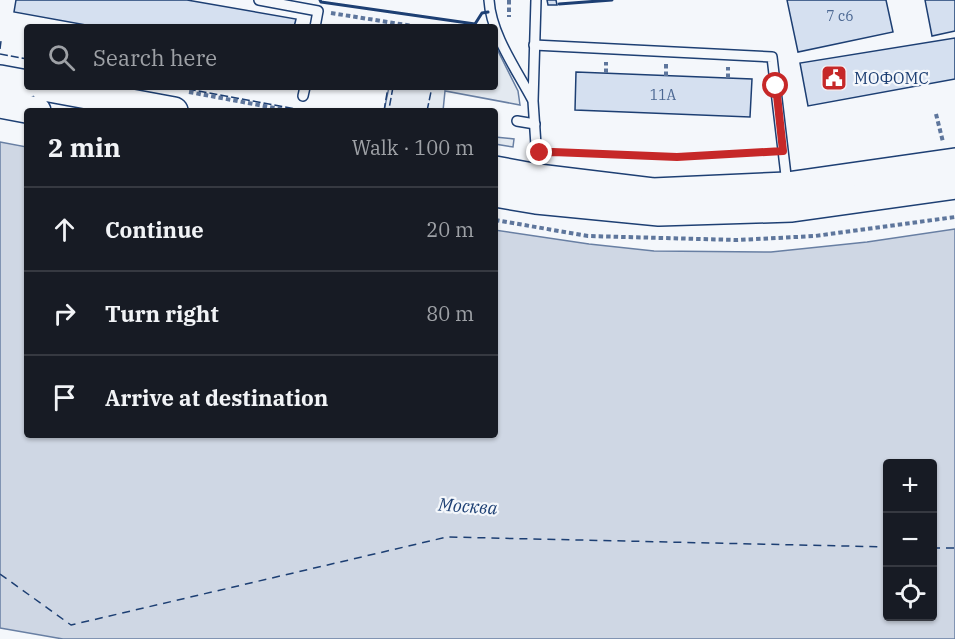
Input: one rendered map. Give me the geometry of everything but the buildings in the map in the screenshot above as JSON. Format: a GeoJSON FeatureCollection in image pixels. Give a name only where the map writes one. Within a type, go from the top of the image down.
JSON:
{"type":"FeatureCollection","features":[{"type":"Feature","properties":{"kind":"main road"},"geometry":{"type":"LineString","coordinates":[[0,79],[24,83]]}},
{"type":"Feature","properties":{"kind":"main road"},"geometry":{"type":"LineString","coordinates":[[73,90],[178,101]]}},
{"type":"Feature","properties":{"kind":"main road"},"geometry":{"type":"LineString","coordinates":[[0,104],[24,109]]}},
{"type":"Feature","properties":{"kind":"main road"},"geometry":{"type":"LineString","coordinates":[[498,170],[537,166],[653,192],[787,186],[950,157]]}},
{"type":"Feature","properties":{"kind":"main road"},"geometry":{"type":"LineString","coordinates":[[498,194],[536,200],[659,212],[792,208],[955,185]]}},
{"type":"Feature","properties":{"kind":"lane"},"geometry":{"type":"LineString","coordinates":[[259,0],[318,11],[316,24]]}},
{"type":"Feature","properties":{"kind":"lane"},"geometry":{"type":"LineString","coordinates":[[489,0],[489,11],[494,24]]}},
{"type":"Feature","properties":{"kind":"lane"},"geometry":{"type":"LineString","coordinates":[[536,0],[533,101],[537,166]]}},
{"type":"Feature","properties":{"kind":"lane"},"geometry":{"type":"LineString","coordinates":[[498,35],[533,101]]}},
{"type":"Feature","properties":{"kind":"lane"},"geometry":{"type":"LineString","coordinates":[[534,45],[772,57],[787,186]]}},
{"type":"Feature","properties":{"kind":"lane"},"geometry":{"type":"LineString","coordinates":[[516,121],[535,124]]}},
{"type":"Feature","properties":{"kind":"lane"},"geometry":{"type":"LineString","coordinates":[[783,147],[794,140]]}},
{"type":"Feature","properties":{"kind":"path"},"geometry":{"type":"LineString","coordinates":[[318,11],[398,24]]}},
{"type":"Feature","properties":{"kind":"path"},"geometry":{"type":"LineString","coordinates":[[178,101],[257,108]]}},
{"type":"Feature","properties":{"kind":"path"},"geometry":{"type":"LineString","coordinates":[[936,114],[950,157]]}},
{"type":"Feature","properties":{"kind":"path"},"geometry":{"type":"LineString","coordinates":[[537,166],[553,152],[677,157],[783,147]]}},
{"type":"Feature","properties":{"kind":"shaded area"},"geometry":{"type":"Polygon","coordinates":[[[498,51],[518,91],[520,105],[445,91],[443,108],[385,108],[388,90],[498,90],[498,51]]]}},
{"type":"Feature","properties":{"kind":"shaded area"},"geometry":{"type":"Polygon","coordinates":[[[498,137],[514,139],[513,147],[498,144],[498,137]]]}},
{"type":"Feature","properties":{"kind":"water","name":"Москва"},"geometry":{"type":"Polygon","coordinates":[[[0,142],[24,146],[24,438],[498,438],[498,230],[654,251],[771,252],[867,242],[955,229],[955,639],[63,639],[0,628],[0,142]]]}},
{"type":"Feature","properties":{"kind":"ferry route"},"geometry":{"type":"LineString","coordinates":[[0,574],[71,625],[447,537],[883,547]]}},
{"type":"Feature","properties":{"kind":"ferry route"},"geometry":{"type":"LineString","coordinates":[[937,548],[955,548]]}},
{"type":"Feature","properties":{"kind":"fence"},"geometry":{"type":"LineString","coordinates":[[0,49],[1,41]]}},
{"type":"Feature","properties":{"kind":"fence"},"geometry":{"type":"LineString","coordinates":[[0,54],[24,58]]}},
{"type":"Feature","properties":{"kind":"fence"},"geometry":{"type":"LineString","coordinates":[[193,90],[291,108]]}},
{"type":"Feature","properties":{"kind":"fence"},"geometry":{"type":"LineString","coordinates":[[384,108],[388,90]]}},
{"type":"Feature","properties":{"kind":"fence"},"geometry":{"type":"LineString","coordinates":[[389,108],[392,90]]}},
{"type":"Feature","properties":{"kind":"fence"},"geometry":{"type":"LineString","coordinates":[[428,108],[431,90]]}},
{"type":"Feature","properties":{"kind":"wall"},"geometry":{"type":"LineString","coordinates":[[320,0],[321,2],[475,24],[482,13],[488,12]]}},
{"type":"Feature","properties":{"kind":"wall"},"geometry":{"type":"LineString","coordinates":[[559,4],[612,0]]}},
{"type":"Feature","properties":{"kind":"place","name":"МОФОМС"},"geometry":{"type":"Point","coordinates":[834,78]}},
{"type":"Feature","properties":{"kind":"route"},"geometry":{"type":"LineString","coordinates":[[540,153],[677,157],[783,151],[776,86]]}}]}
